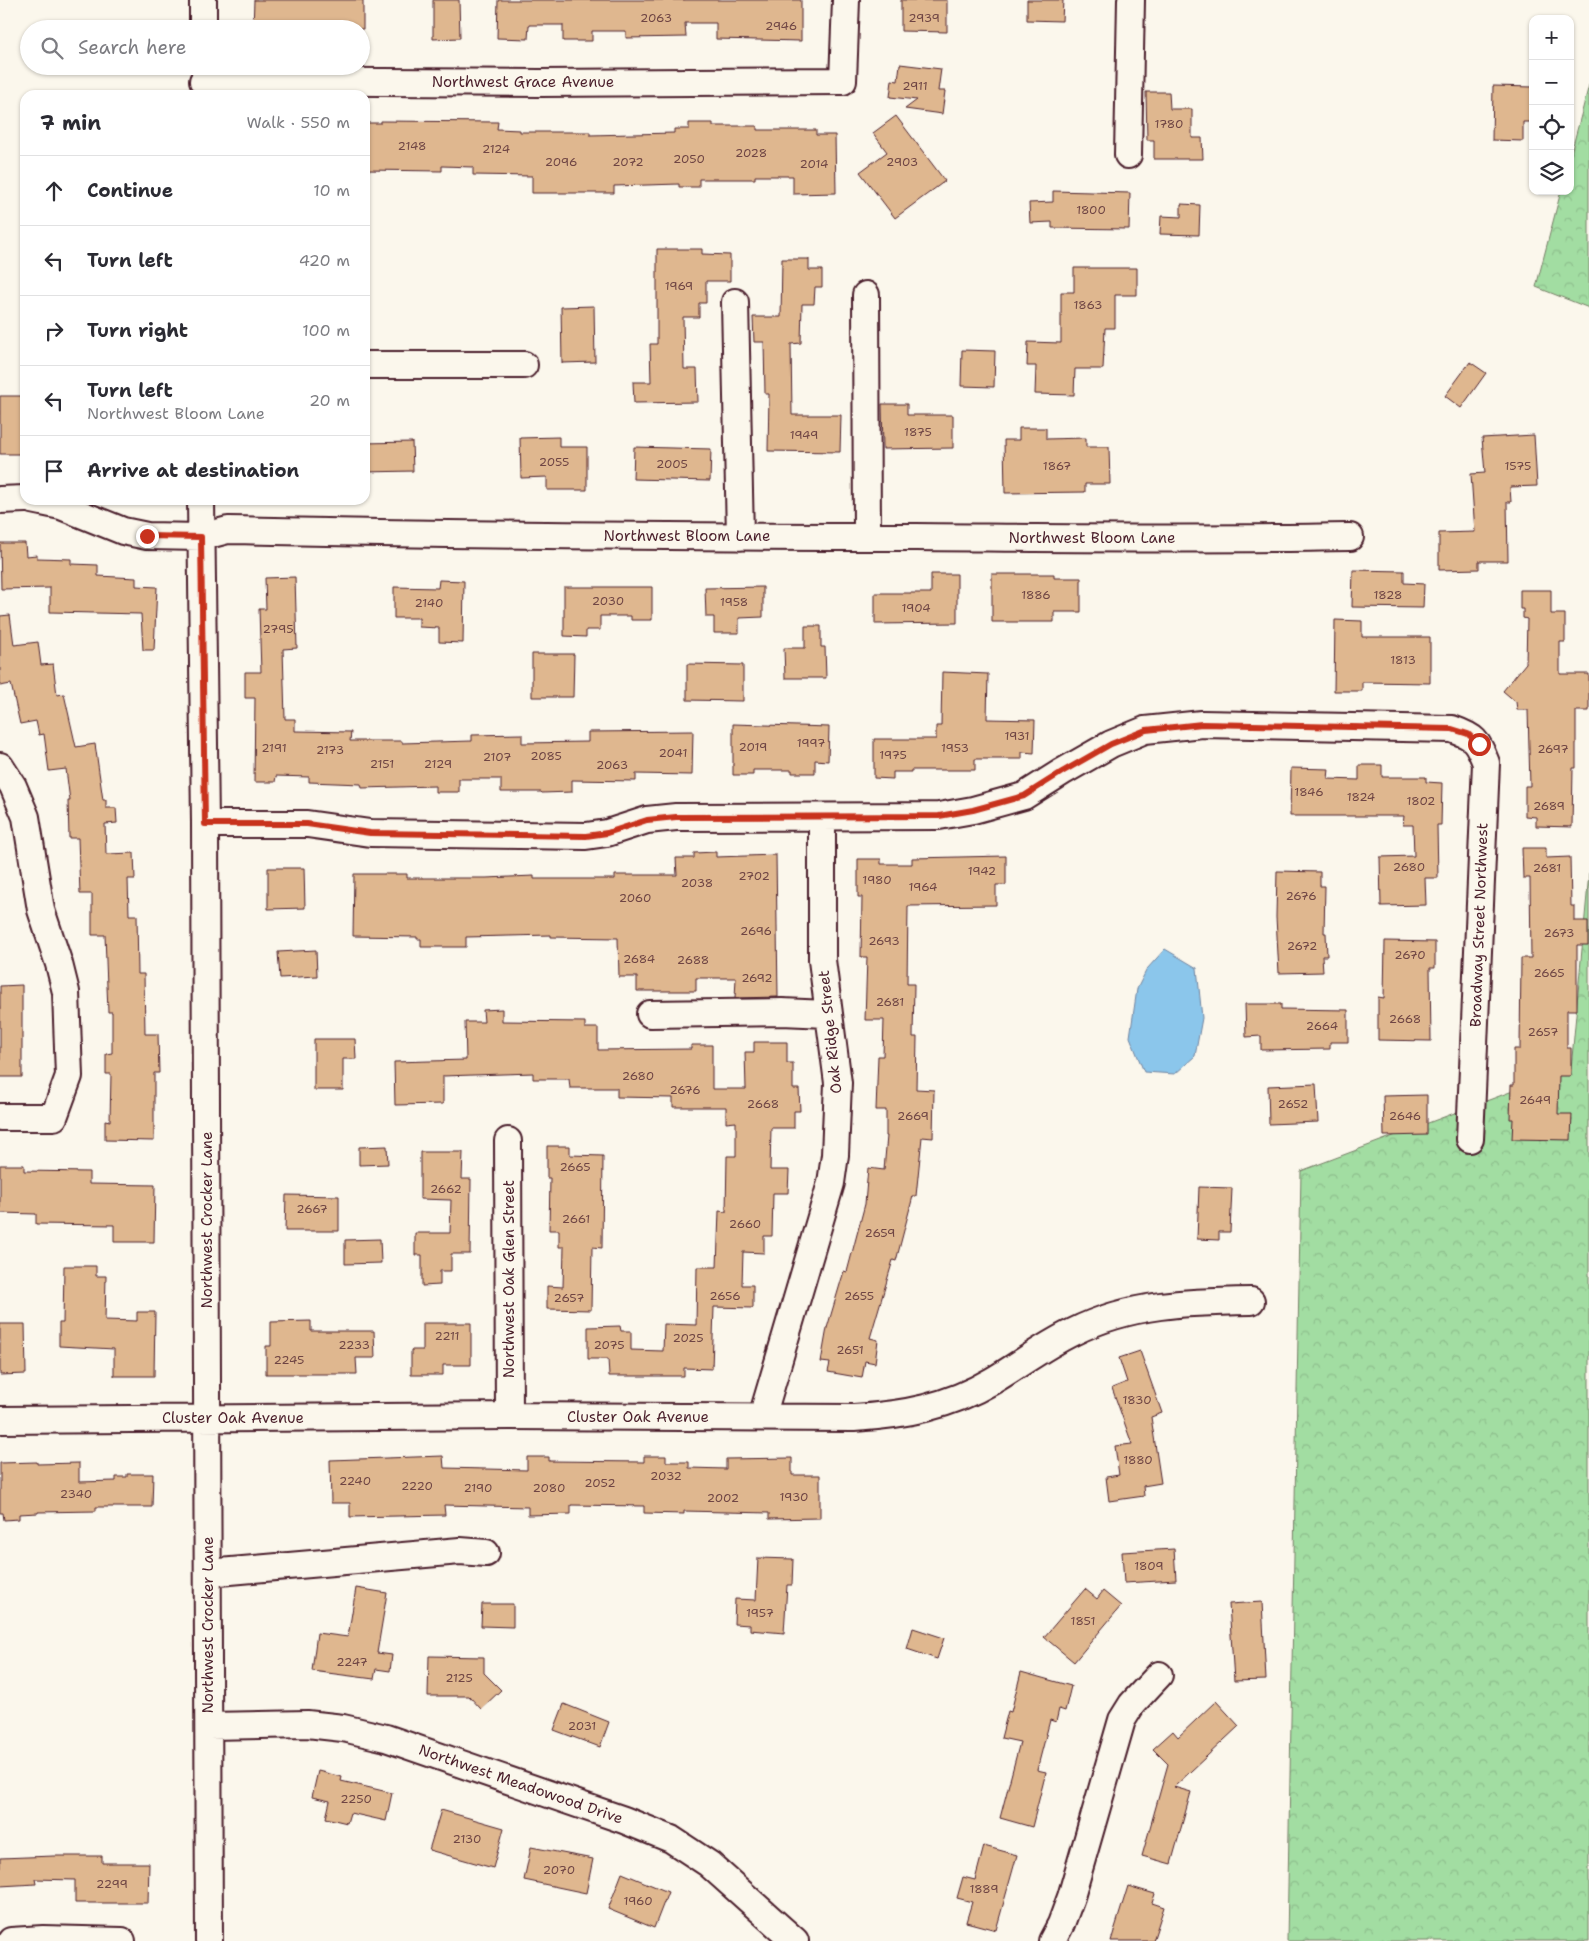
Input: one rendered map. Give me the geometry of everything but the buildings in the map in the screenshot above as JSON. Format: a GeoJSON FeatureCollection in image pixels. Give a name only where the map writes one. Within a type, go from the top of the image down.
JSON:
{"type":"FeatureCollection","features":[{"type":"Feature","properties":{"kind":"street"},"geometry":{"type":"LineString","coordinates":[[203,0],[203,20]]}},
{"type":"Feature","properties":{"kind":"street","name":"Northwest Grace Avenue"},"geometry":{"type":"LineString","coordinates":[[203,81],[550,83],[843,80],[846,0]]}},
{"type":"Feature","properties":{"kind":"street"},"geometry":{"type":"LineString","coordinates":[[1128,155],[1131,0]]}},
{"type":"Feature","properties":{"kind":"street"},"geometry":{"type":"LineString","coordinates":[[866,295],[868,537]]}},
{"type":"Feature","properties":{"kind":"street"},"geometry":{"type":"LineString","coordinates":[[735,302],[740,537]]}},
{"type":"Feature","properties":{"kind":"street"},"geometry":{"type":"LineString","coordinates":[[370,365],[524,365]]}},
{"type":"Feature","properties":{"kind":"street"},"geometry":{"type":"LineString","coordinates":[[0,500],[20,499]]}},
{"type":"Feature","properties":{"kind":"street","name":"Northwest Bloom Lane"},"geometry":{"type":"LineString","coordinates":[[56,505],[123,531],[147,536],[201,537],[228,530],[447,535],[740,537],[1262,539],[1350,537]]}},
{"type":"Feature","properties":{"kind":"street","name":"Northwest Crocker Lane"},"geometry":{"type":"LineString","coordinates":[[201,505],[205,824],[209,1941]]}},
{"type":"Feature","properties":{"kind":"street","name":"Broadway Street Northwest"},"geometry":{"type":"LineString","coordinates":[[822,817],[939,816],[973,810],[1024,796],[1111,744],[1146,730],[1202,724],[1452,729],[1468,734],[1479,744],[1486,762],[1470,1138]]}},
{"type":"Feature","properties":{"kind":"street"},"geometry":{"type":"LineString","coordinates":[[0,766],[13,786],[26,818],[42,910],[66,992],[69,1076],[54,1116],[0,1117]]}},
{"type":"Feature","properties":{"kind":"street"},"geometry":{"type":"LineString","coordinates":[[205,824],[307,824],[370,833],[586,836],[607,833],[647,820],[676,817],[822,817]]}},
{"type":"Feature","properties":{"kind":"street","name":"Oak Ridge Street"},"geometry":{"type":"LineString","coordinates":[[762,1417],[831,1183],[835,1156],[838,1083],[827,1014],[822,960],[822,817]]}},
{"type":"Feature","properties":{"kind":"street"},"geometry":{"type":"LineString","coordinates":[[650,1014],[782,1012],[827,1014]]}},
{"type":"Feature","properties":{"kind":"street","name":"Northwest Oak Glen Street"},"geometry":{"type":"LineString","coordinates":[[508,1141],[510,1416]]}},
{"type":"Feature","properties":{"kind":"street","name":"Cluster Oak Avenue"},"geometry":{"type":"LineString","coordinates":[[0,1420],[510,1416],[854,1418],[893,1415],[925,1409],[962,1396],[991,1381],[1038,1350],[1074,1331],[1106,1318],[1144,1308],[1184,1302],[1251,1301]]}},
{"type":"Feature","properties":{"kind":"street"},"geometry":{"type":"LineString","coordinates":[[208,1573],[460,1551],[486,1553]]}},
{"type":"Feature","properties":{"kind":"street"},"geometry":{"type":"LineString","coordinates":[[1052,1941],[1061,1924],[1071,1897],[1122,1720],[1132,1704],[1159,1675]]}},
{"type":"Feature","properties":{"kind":"street","name":"Northwest Meadowood Drive"},"geometry":{"type":"LineString","coordinates":[[209,1726],[307,1724],[352,1730],[386,1738],[624,1820],[671,1839],[709,1864],[795,1941]]}},
{"type":"Feature","properties":{"kind":"street"},"geometry":{"type":"LineString","coordinates":[[10,1941],[43,1939],[122,1941]]}},
{"type":"Feature","properties":{"kind":"green space"},"geometry":{"type":"Polygon","coordinates":[[[1589,85],[1589,308],[1536,287],[1560,195],[1574,195],[1574,142],[1589,85]]]}},
{"type":"Feature","properties":{"kind":"green space"},"geometry":{"type":"Polygon","coordinates":[[[1589,873],[1589,1941],[1287,1941],[1301,1171],[1571,1069],[1589,873]]]}},
{"type":"Feature","properties":{"kind":"water"},"geometry":{"type":"Polygon","coordinates":[[[1165,949],[1197,968],[1202,1018],[1195,1056],[1175,1074],[1144,1072],[1130,1037],[1137,989],[1147,969],[1165,949]]]}},
{"type":"Feature","properties":{"kind":"route"},"geometry":{"type":"LineString","coordinates":[[147,536],[201,537],[205,824],[307,824],[370,833],[586,836],[607,833],[647,820],[676,817],[939,816],[973,810],[1024,796],[1111,744],[1146,730],[1202,724],[1452,729],[1468,734],[1479,744]]}}]}
